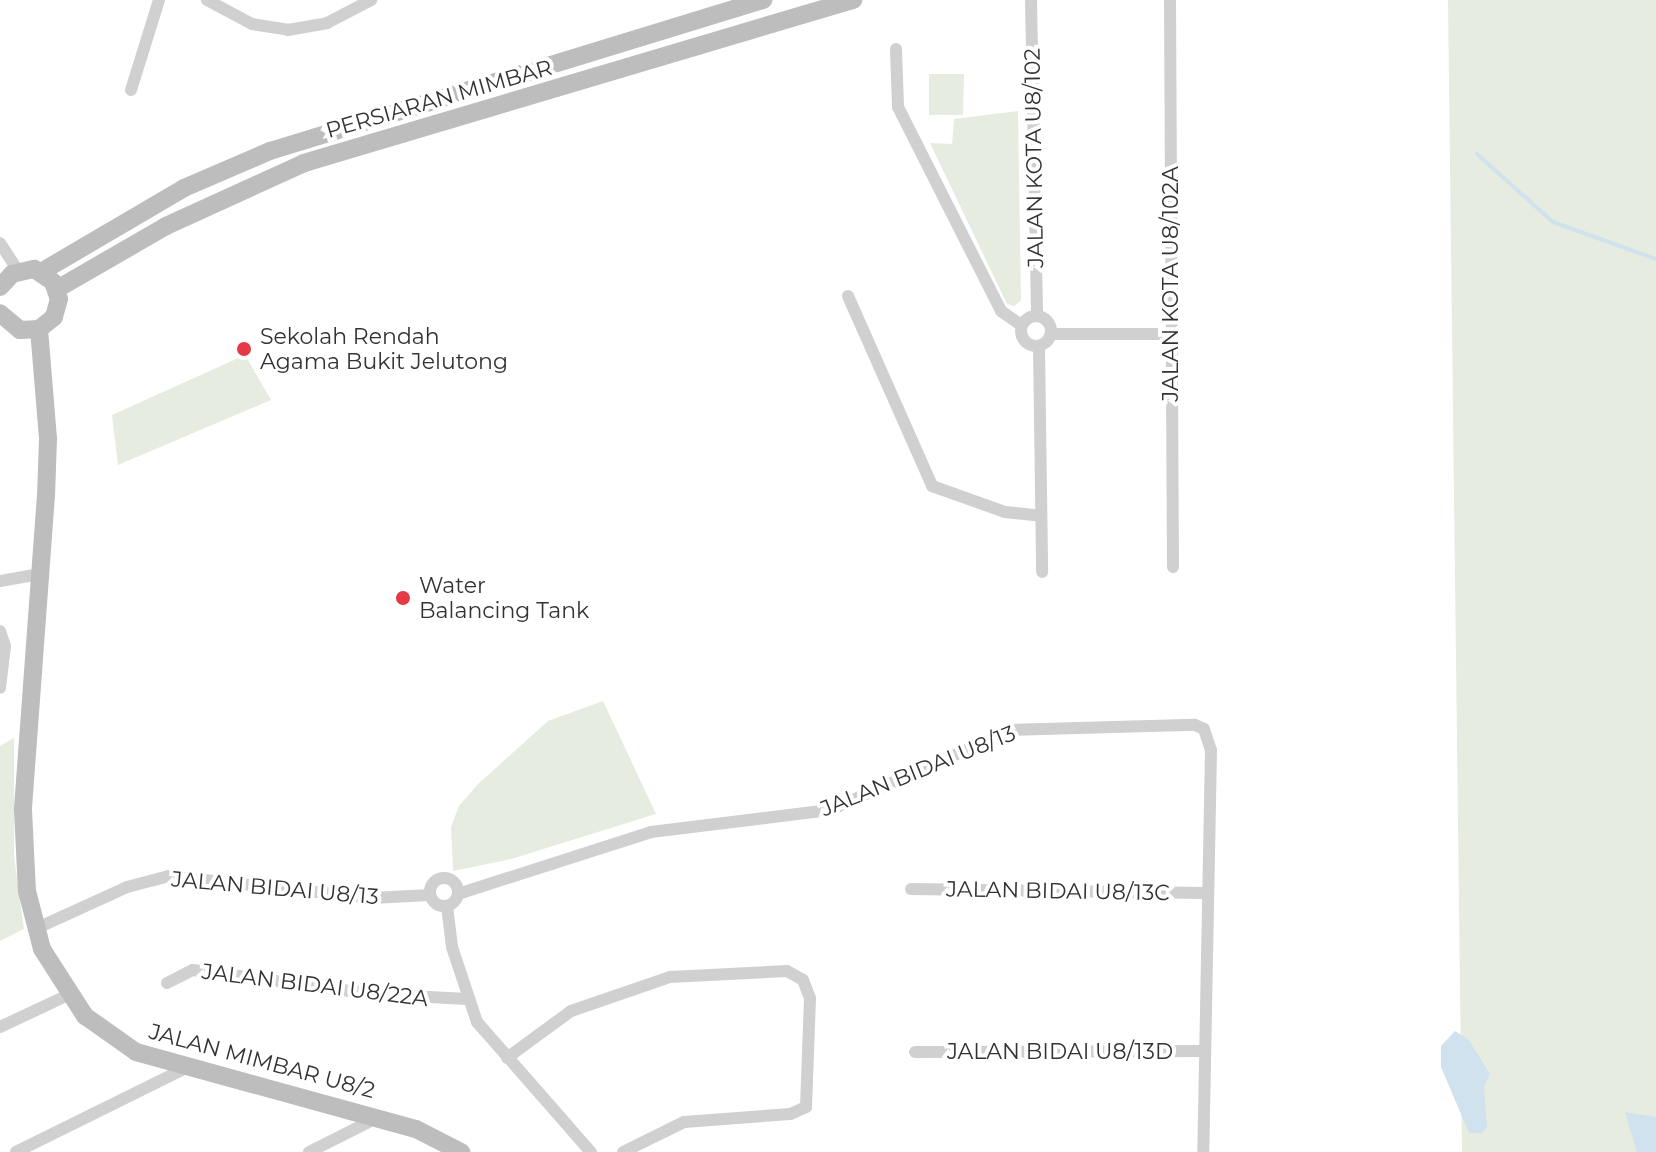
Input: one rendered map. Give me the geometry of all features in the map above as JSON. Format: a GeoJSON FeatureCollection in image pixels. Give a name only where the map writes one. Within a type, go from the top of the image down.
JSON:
{"type":"FeatureCollection","features":[{"type":"Feature","properties":{"kind":"street"},"geometry":{"type":"LineString","coordinates":[[131,90],[159,0]]}},
{"type":"Feature","properties":{"kind":"street"},"geometry":{"type":"LineString","coordinates":[[207,0],[252,24],[288,30],[327,23],[371,0]]}},
{"type":"Feature","properties":{"kind":"street","name":"PERSIARAN MIMBAR"},"geometry":{"type":"LineString","coordinates":[[41,272],[184,188],[291,143],[763,0]]}},
{"type":"Feature","properties":{"kind":"street","name":"PERSIARAN MIMBAR"},"geometry":{"type":"LineString","coordinates":[[57,289],[166,226],[304,163],[853,0]]}},
{"type":"Feature","properties":{"kind":"street","name":"JALAN KOTA U8/102"},"geometry":{"type":"LineString","coordinates":[[1031,0],[1037,316]]}},
{"type":"Feature","properties":{"kind":"street","name":"JALAN KOTA U8/102A"},"geometry":{"type":"LineString","coordinates":[[1170,0],[1173,567]]}},
{"type":"Feature","properties":{"kind":"street"},"geometry":{"type":"LineString","coordinates":[[896,49],[898,107],[1001,311],[1021,325],[1026,343],[1039,346]]}},
{"type":"Feature","properties":{"kind":"street"},"geometry":{"type":"LineString","coordinates":[[0,243],[6,275],[41,272],[57,289],[58,308],[39,329],[4,324]]}},
{"type":"Feature","properties":{"kind":"street"},"geometry":{"type":"LineString","coordinates":[[848,296],[932,486],[1005,512],[1041,516]]}},
{"type":"Feature","properties":{"kind":"street"},"geometry":{"type":"LineString","coordinates":[[1021,325],[1037,316],[1049,324],[1051,334]]}},
{"type":"Feature","properties":{"kind":"street","name":"JALAN MIMBAR U8/2"},"geometry":{"type":"LineString","coordinates":[[39,329],[48,439],[23,810],[35,929],[68,995],[119,1043],[184,1069],[377,1118],[432,1135],[461,1152]]}},
{"type":"Feature","properties":{"kind":"street"},"geometry":{"type":"LineString","coordinates":[[1042,572],[1039,346],[1051,334],[1172,334]]}},
{"type":"Feature","properties":{"kind":"street"},"geometry":{"type":"LineString","coordinates":[[0,581],[38,574]]}},
{"type":"Feature","properties":{"kind":"street"},"geometry":{"type":"LineString","coordinates":[[0,631],[5,646],[0,688]]}},
{"type":"Feature","properties":{"kind":"street","name":"JALAN BIDAI U8/13"},"geometry":{"type":"LineString","coordinates":[[458,894],[651,832],[830,810],[1011,730],[1168,723],[1195,725],[1210,738],[1203,1152]]}},
{"type":"Feature","properties":{"kind":"street","name":"JALAN BIDAI U8/13"},"geometry":{"type":"LineString","coordinates":[[35,929],[127,887],[169,876],[372,898],[430,895]]}},
{"type":"Feature","properties":{"kind":"street"},"geometry":{"type":"LineString","coordinates":[[446,878],[456,884],[458,894],[447,906],[437,904],[430,895],[432,885],[446,878]]}},
{"type":"Feature","properties":{"kind":"street","name":"JALAN BIDAI U8/13C"},"geometry":{"type":"LineString","coordinates":[[911,889],[1205,893]]}},
{"type":"Feature","properties":{"kind":"street"},"geometry":{"type":"LineString","coordinates":[[447,906],[467,999],[486,1036],[591,1152]]}},
{"type":"Feature","properties":{"kind":"street","name":"JALAN BIDAI U8/22A"},"geometry":{"type":"LineString","coordinates":[[167,983],[193,970],[372,994],[467,999]]}},
{"type":"Feature","properties":{"kind":"street"},"geometry":{"type":"LineString","coordinates":[[507,1058],[571,1011],[670,977],[787,971],[803,980],[810,998],[806,1107],[790,1114],[684,1122],[623,1152]]}},
{"type":"Feature","properties":{"kind":"street"},"geometry":{"type":"LineString","coordinates":[[0,1027],[68,995]]}},
{"type":"Feature","properties":{"kind":"street","name":"JALAN BIDAI U8/13D"},"geometry":{"type":"LineString","coordinates":[[915,1052],[1204,1051]]}},
{"type":"Feature","properties":{"kind":"street"},"geometry":{"type":"LineString","coordinates":[[16,1152],[184,1069]]}},
{"type":"Feature","properties":{"kind":"street"},"geometry":{"type":"LineString","coordinates":[[309,1152],[377,1118]]}},
{"type":"Feature","properties":{"kind":"shaded area"},"geometry":{"type":"Polygon","coordinates":[[[1448,0],[1656,0],[1656,1152],[1462,1152],[1448,0]]]}},
{"type":"Feature","properties":{"kind":"shaded area"},"geometry":{"type":"Polygon","coordinates":[[[929,74],[964,74],[963,115],[929,115],[929,74]]]}},
{"type":"Feature","properties":{"kind":"shaded area"},"geometry":{"type":"Polygon","coordinates":[[[1018,111],[1021,301],[1014,306],[1007,304],[930,143],[952,144],[954,119],[1018,111]]]}},
{"type":"Feature","properties":{"kind":"shaded area"},"geometry":{"type":"Polygon","coordinates":[[[245,355],[271,400],[118,465],[112,415],[245,355]]]}},
{"type":"Feature","properties":{"kind":"shaded area"},"geometry":{"type":"Polygon","coordinates":[[[603,701],[656,814],[511,859],[453,871],[451,827],[459,806],[477,785],[548,721],[603,701]]]}},
{"type":"Feature","properties":{"kind":"shaded area"},"geometry":{"type":"Polygon","coordinates":[[[14,738],[14,856],[24,929],[0,941],[0,746],[14,738]]]}},
{"type":"Feature","properties":{"kind":"water"},"geometry":{"type":"Polygon","coordinates":[[[1455,1031],[1469,1040],[1490,1074],[1484,1087],[1487,1127],[1482,1133],[1469,1133],[1441,1067],[1441,1046],[1455,1031]]]}},
{"type":"Feature","properties":{"kind":"water"},"geometry":{"type":"Polygon","coordinates":[[[1625,1112],[1656,1117],[1656,1152],[1637,1152],[1625,1112]]]}},
{"type":"Feature","properties":{"kind":"waterway"},"geometry":{"type":"LineString","coordinates":[[1477,154],[1553,222],[1656,259]]}},
{"type":"Feature","properties":{"kind":"place","name":"Sekolah Rendah Agama Bukit Jelutong"},"geometry":{"type":"Point","coordinates":[244,349]}},
{"type":"Feature","properties":{"kind":"place","name":"Water Balancing Tank"},"geometry":{"type":"Point","coordinates":[403,598]}}]}
